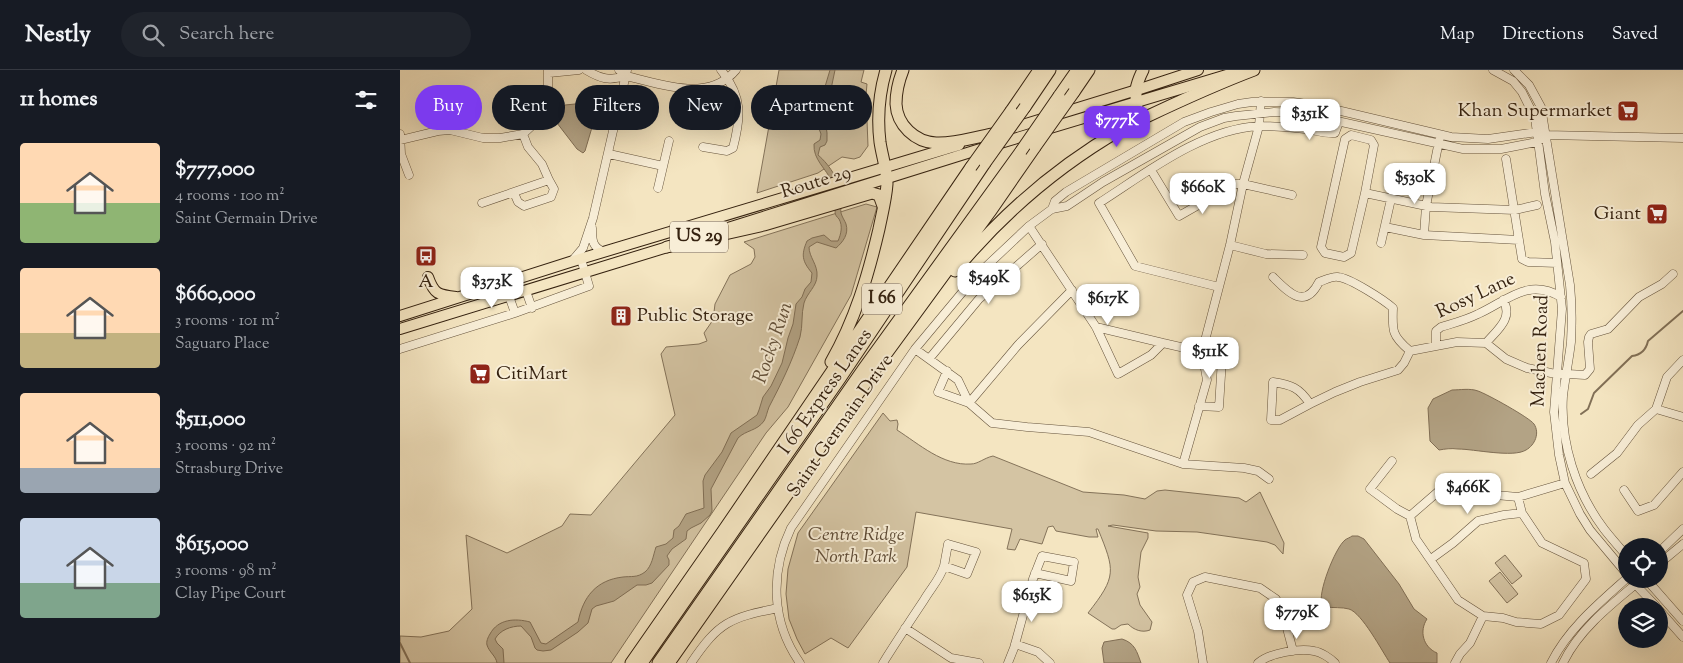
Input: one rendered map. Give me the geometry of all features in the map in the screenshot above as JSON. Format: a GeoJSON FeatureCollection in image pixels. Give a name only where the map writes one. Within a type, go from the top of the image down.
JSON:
{"type":"FeatureCollection","features":[{"type":"Feature","properties":{"kind":"highway"},"geometry":{"type":"LineString","coordinates":[[792,431],[838,350],[854,316],[869,271],[887,179],[880,139],[878,111],[886,70]]}},
{"type":"Feature","properties":{"kind":"highway"},"geometry":{"type":"LineString","coordinates":[[903,70],[896,98],[897,110],[903,124],[912,135],[926,142],[937,143],[993,134]]}},
{"type":"Feature","properties":{"kind":"highway","name":"I 66"},"geometry":{"type":"LineString","coordinates":[[631,663],[1038,70]]}},
{"type":"Feature","properties":{"kind":"highway","name":"I 66 Express Lanes"},"geometry":{"type":"LineString","coordinates":[[642,663],[839,380],[1050,70]]}},
{"type":"Feature","properties":{"kind":"highway","name":"I 66 Express Lanes"},"geometry":{"type":"LineString","coordinates":[[658,663],[875,353],[1077,70]]}},
{"type":"Feature","properties":{"kind":"highway","name":"I 66"},"geometry":{"type":"LineString","coordinates":[[669,663],[1089,70]]}},
{"type":"Feature","properties":{"kind":"highway"},"geometry":{"type":"LineString","coordinates":[[1124,128],[1137,114],[1137,96],[1142,70]]}},
{"type":"Feature","properties":{"kind":"highway"},"geometry":{"type":"LineString","coordinates":[[926,298],[943,286],[986,236],[1014,208],[1037,187],[1085,152],[1124,128],[1204,90],[1254,70]]}},
{"type":"Feature","properties":{"kind":"highway"},"geometry":{"type":"LineString","coordinates":[[668,247],[764,225],[814,206],[851,195],[876,193],[880,197],[883,207]]}},
{"type":"Feature","properties":{"kind":"main road","name":"Route 29"},"geometry":{"type":"LineString","coordinates":[[851,195],[887,179],[1137,96],[1198,70]]}},
{"type":"Feature","properties":{"kind":"main road"},"geometry":{"type":"LineString","coordinates":[[1187,86],[1224,70]]}},
{"type":"Feature","properties":{"kind":"main road","name":"Route 29"},"geometry":{"type":"LineString","coordinates":[[400,316],[570,262],[993,134],[1137,96],[1187,86],[1242,70]]}},
{"type":"Feature","properties":{"kind":"main road","name":"US 29"},"geometry":{"type":"LineString","coordinates":[[400,329],[668,247]]}},
{"type":"Feature","properties":{"kind":"main road"},"geometry":{"type":"LineString","coordinates":[[428,277],[437,293],[444,296],[459,297]]}},
{"type":"Feature","properties":{"kind":"street"},"geometry":{"type":"LineString","coordinates":[[409,175],[401,154],[400,138],[450,130],[483,138],[500,138],[523,134],[545,110],[548,94],[548,72],[579,70]]}},
{"type":"Feature","properties":{"kind":"street"},"geometry":{"type":"LineString","coordinates":[[586,70],[612,80],[624,72],[692,89],[713,86],[727,79],[736,70]]}},
{"type":"Feature","properties":{"kind":"street"},"geometry":{"type":"LineString","coordinates":[[704,147],[727,151],[733,148],[738,129],[739,109],[735,90],[721,70]]}},
{"type":"Feature","properties":{"kind":"street","name":"Machen Road"},"geometry":{"type":"LineString","coordinates":[[1493,70],[1513,81],[1522,92],[1535,118],[1561,297],[1561,328],[1554,412],[1559,455],[1565,483],[1587,525],[1618,563]]}},
{"type":"Feature","properties":{"kind":"street","name":"Machen Road"},"geometry":{"type":"LineString","coordinates":[[1514,70],[1529,85],[1541,107],[1556,191],[1572,302],[1571,343],[1563,412],[1565,432],[1576,478],[1594,515],[1618,547]]}},
{"type":"Feature","properties":{"kind":"street"},"geometry":{"type":"LineString","coordinates":[[570,262],[583,248],[593,218],[609,154],[624,72]]}},
{"type":"Feature","properties":{"kind":"street"},"geometry":{"type":"LineString","coordinates":[[1183,464],[1207,380],[1202,352],[1258,126],[1261,101]]}},
{"type":"Feature","properties":{"kind":"street","name":"Saint Germain Drive"},"geometry":{"type":"LineString","coordinates":[[1052,209],[1055,201],[1066,192],[1184,122],[1238,104],[1261,101],[1293,102],[1320,106],[1452,137],[1488,139],[1537,132],[1546,135],[1683,138]]}},
{"type":"Feature","properties":{"kind":"street","name":"Saint Germain Drive"},"geometry":{"type":"LineString","coordinates":[[800,663],[786,638],[778,608],[776,591],[778,566],[783,546],[791,528],[915,349],[975,277],[1029,226],[1052,209],[1067,206],[1113,176],[1200,127],[1224,118],[1260,113],[1301,113],[1463,149],[1500,149],[1538,142]]}},
{"type":"Feature","properties":{"kind":"street"},"geometry":{"type":"LineString","coordinates":[[1219,288],[1135,266],[1099,203],[1182,152],[1217,135],[1258,126],[1291,127],[1330,134],[1335,133],[1339,122]]}},
{"type":"Feature","properties":{"kind":"street"},"geometry":{"type":"LineString","coordinates":[[514,193],[518,202],[524,206],[551,197],[554,189],[542,164],[528,147],[523,134]]}},
{"type":"Feature","properties":{"kind":"street"},"geometry":{"type":"LineString","coordinates":[[1424,235],[1426,206],[1440,134]]}},
{"type":"Feature","properties":{"kind":"street"},"geometry":{"type":"LineString","coordinates":[[1352,135],[1371,140],[1374,145],[1365,193],[1351,253],[1344,257],[1325,253],[1322,247],[1345,139],[1352,135]]}},
{"type":"Feature","properties":{"kind":"street"},"geometry":{"type":"LineString","coordinates":[[1538,142],[1546,135]]}},
{"type":"Feature","properties":{"kind":"street"},"geometry":{"type":"LineString","coordinates":[[658,188],[668,141]]}},
{"type":"Feature","properties":{"kind":"street"},"geometry":{"type":"LineString","coordinates":[[609,154],[663,166]]}},
{"type":"Feature","properties":{"kind":"street"},"geometry":{"type":"LineString","coordinates":[[1506,159],[1522,259],[1528,262],[1557,263]]}},
{"type":"Feature","properties":{"kind":"street"},"geometry":{"type":"LineString","coordinates":[[1108,167],[1122,189]]}},
{"type":"Feature","properties":{"kind":"street"},"geometry":{"type":"LineString","coordinates":[[1151,170],[1179,216],[1235,184],[1243,184],[1292,195]]}},
{"type":"Feature","properties":{"kind":"street"},"geometry":{"type":"LineString","coordinates":[[482,203],[549,180]]}},
{"type":"Feature","properties":{"kind":"street"},"geometry":{"type":"LineString","coordinates":[[1365,193],[1426,206],[1515,210],[1537,204]]}},
{"type":"Feature","properties":{"kind":"street"},"geometry":{"type":"LineString","coordinates":[[1381,243],[1391,199]]}},
{"type":"Feature","properties":{"kind":"street"},"geometry":{"type":"LineString","coordinates":[[593,218],[592,239],[594,246],[599,250],[608,252]]}},
{"type":"Feature","properties":{"kind":"street"},"geometry":{"type":"LineString","coordinates":[[1029,226],[1096,327],[1118,374],[1151,355],[1163,343]]}},
{"type":"Feature","properties":{"kind":"street"},"geometry":{"type":"LineString","coordinates":[[1385,227],[1424,235],[1519,240]]}},
{"type":"Feature","properties":{"kind":"street"},"geometry":{"type":"LineString","coordinates":[[929,359],[979,299],[1042,244]]}},
{"type":"Feature","properties":{"kind":"street"},"geometry":{"type":"LineString","coordinates":[[1230,245],[1266,254],[1303,255]]}},
{"type":"Feature","properties":{"kind":"street"},"geometry":{"type":"LineString","coordinates":[[400,349],[532,308],[544,301],[589,286],[581,259]]}},
{"type":"Feature","properties":{"kind":"street"},"geometry":{"type":"LineString","coordinates":[[1410,351],[1458,342],[1486,343],[1506,359],[1518,365],[1557,374],[1585,375],[1590,370],[1589,337],[1592,334],[1608,329],[1639,297],[1662,284],[1673,274]]}},
{"type":"Feature","properties":{"kind":"street"},"geometry":{"type":"LineString","coordinates":[[1273,277],[1290,294],[1296,297],[1305,297],[1311,293],[1319,282],[1336,276],[1344,278],[1385,301],[1393,308],[1392,322],[1398,341],[1410,351]]}},
{"type":"Feature","properties":{"kind":"street","name":"Rosy Lane"},"geometry":{"type":"LineString","coordinates":[[1543,289],[1559,283]]}},
{"type":"Feature","properties":{"kind":"street","name":"Rosy Lane"},"geometry":{"type":"LineString","coordinates":[[1436,345],[1436,331],[1441,327],[1478,314],[1523,290],[1543,289],[1561,297]]}},
{"type":"Feature","properties":{"kind":"street"},"geometry":{"type":"LineString","coordinates":[[969,403],[1018,345],[1072,290]]}},
{"type":"Feature","properties":{"kind":"street"},"geometry":{"type":"LineString","coordinates":[[526,291],[532,308]]}},
{"type":"Feature","properties":{"kind":"street"},"geometry":{"type":"LineString","coordinates":[[509,296],[515,313]]}},
{"type":"Feature","properties":{"kind":"street"},"geometry":{"type":"LineString","coordinates":[[1486,343],[1506,318],[1507,307],[1503,300]]}},
{"type":"Feature","properties":{"kind":"street"},"geometry":{"type":"LineString","coordinates":[[1096,327],[1202,352],[1222,359],[1219,407],[1199,406]]}},
{"type":"Feature","properties":{"kind":"street"},"geometry":{"type":"LineString","coordinates":[[915,349],[958,380],[969,403]]}},
{"type":"Feature","properties":{"kind":"street"},"geometry":{"type":"LineString","coordinates":[[1310,404],[1296,388],[1273,382],[1271,420],[1280,420],[1310,404],[1360,382],[1398,370],[1410,351]]}},
{"type":"Feature","properties":{"kind":"street"},"geometry":{"type":"LineString","coordinates":[[1590,474],[1617,453],[1638,425],[1656,409],[1668,377],[1683,360]]}},
{"type":"Feature","properties":{"kind":"street"},"geometry":{"type":"LineString","coordinates":[[947,372],[938,392],[969,403],[992,422],[1089,432],[1183,464],[1244,468],[1258,471],[1270,479]]}},
{"type":"Feature","properties":{"kind":"street"},"geometry":{"type":"LineString","coordinates":[[1656,409],[1683,417]]}},
{"type":"Feature","properties":{"kind":"street"},"geometry":{"type":"LineString","coordinates":[[1392,461],[1370,489],[1410,516],[1416,538],[1458,600],[1484,616],[1540,624],[1559,615],[1586,579],[1584,563],[1542,543],[1522,513],[1518,497]]}},
{"type":"Feature","properties":{"kind":"street"},"geometry":{"type":"LineString","coordinates":[[1624,490],[1638,511],[1654,505],[1683,472]]}},
{"type":"Feature","properties":{"kind":"street"},"geometry":{"type":"LineString","coordinates":[[1410,516],[1440,490],[1518,497],[1565,483]]}},
{"type":"Feature","properties":{"kind":"street"},"geometry":{"type":"LineString","coordinates":[[1431,559],[1478,521],[1522,513]]}},
{"type":"Feature","properties":{"kind":"street"},"geometry":{"type":"LineString","coordinates":[[1668,543],[1683,529]]}},
{"type":"Feature","properties":{"kind":"street"},"geometry":{"type":"LineString","coordinates":[[883,663],[937,582],[944,566],[948,544],[976,552],[967,574],[944,566]]}},
{"type":"Feature","properties":{"kind":"street"},"geometry":{"type":"LineString","coordinates":[[1668,556],[1683,544]]}},
{"type":"Feature","properties":{"kind":"street"},"geometry":{"type":"LineString","coordinates":[[1008,663],[1027,597],[1035,573],[1042,556],[1074,562],[1071,581],[1035,573]]}},
{"type":"Feature","properties":{"kind":"street"},"geometry":{"type":"LineString","coordinates":[[1203,663],[1198,631],[1187,595],[1193,582],[1205,577],[1260,588],[1276,599],[1282,613],[1292,651]]}},
{"type":"Feature","properties":{"kind":"street"},"geometry":{"type":"LineString","coordinates":[[1551,663],[1579,622],[1596,604],[1618,586]]}},
{"type":"Feature","properties":{"kind":"street"},"geometry":{"type":"LineString","coordinates":[[1563,663],[1588,628],[1627,588]]}},
{"type":"Feature","properties":{"kind":"street"},"geometry":{"type":"LineString","coordinates":[[1639,588],[1648,598]]}},
{"type":"Feature","properties":{"kind":"street"},"geometry":{"type":"LineString","coordinates":[[1654,588],[1683,620]]}},
{"type":"Feature","properties":{"kind":"street"},"geometry":{"type":"LineString","coordinates":[[691,663],[709,638],[727,623],[750,613],[778,608]]}},
{"type":"Feature","properties":{"kind":"street"},"geometry":{"type":"LineString","coordinates":[[1455,663],[1470,643],[1484,616]]}},
{"type":"Feature","properties":{"kind":"street"},"geometry":{"type":"LineString","coordinates":[[1668,620],[1683,637]]}},
{"type":"Feature","properties":{"kind":"street"},"geometry":{"type":"LineString","coordinates":[[905,628],[951,658],[979,663]]}},
{"type":"Feature","properties":{"kind":"street"},"geometry":{"type":"LineString","coordinates":[[1015,644],[1038,652],[1050,663]]}},
{"type":"Feature","properties":{"kind":"street"},"geometry":{"type":"LineString","coordinates":[[1258,663],[1269,656],[1292,651],[1315,651],[1335,663]]}},
{"type":"Feature","properties":{"kind":"green space"},"geometry":{"type":"Polygon","coordinates":[[[779,70],[864,70],[861,82],[867,84],[867,85],[776,85],[779,70]]]}},
{"type":"Feature","properties":{"kind":"green space"},"geometry":{"type":"Polygon","coordinates":[[[768,130],[867,130],[868,146],[860,157],[854,159],[842,157],[818,173],[757,193],[768,130]]]}},
{"type":"Feature","properties":{"kind":"green space"},"geometry":{"type":"Polygon","coordinates":[[[866,204],[877,207],[851,295],[788,407],[766,433],[611,663],[400,663],[400,636],[421,637],[449,631],[472,609],[466,535],[507,553],[562,526],[570,514],[591,515],[675,415],[661,354],[666,347],[699,344],[707,341],[704,333],[713,320],[715,304],[730,275],[751,264],[755,257],[754,249],[744,242],[866,204]]]}},
{"type":"Feature","properties":{"kind":"green space","name":"Centre Ridge North Park"},"geometry":{"type":"Polygon","coordinates":[[[883,413],[890,421],[897,420],[897,430],[932,453],[951,462],[971,464],[993,456],[1083,492],[1124,495],[1145,499],[1157,491],[1165,490],[1239,498],[1246,502],[1260,492],[1284,543],[1283,554],[1275,545],[1267,542],[1197,532],[1156,531],[1113,525],[1108,526],[1148,533],[1148,538],[1141,552],[1138,577],[1140,587],[1137,594],[1140,605],[1152,622],[1150,630],[1147,631],[1138,630],[1128,624],[1112,629],[1088,613],[1104,590],[1110,573],[1108,555],[1098,529],[1096,529],[1098,537],[1089,537],[1056,531],[1053,526],[1048,527],[1042,544],[1020,539],[1015,550],[1007,549],[1012,529],[916,512],[907,567],[848,648],[831,638],[805,654],[789,619],[786,594],[788,569],[798,533],[883,413]]]}},
{"type":"Feature","properties":{"kind":"green space"},"geometry":{"type":"Polygon","coordinates":[[[1505,555],[1522,576],[1512,584],[1495,563],[1505,555]]]}},
{"type":"Feature","properties":{"kind":"green space"},"geometry":{"type":"Polygon","coordinates":[[[1500,572],[1518,594],[1507,603],[1489,581],[1500,572]]]}},
{"type":"Feature","properties":{"kind":"shaded area","name":"Rocky Run"},"geometry":{"type":"Polygon","coordinates":[[[830,70],[835,70],[832,85],[826,85],[830,70]]]}},
{"type":"Feature","properties":{"kind":"shaded area"},"geometry":{"type":"Polygon","coordinates":[[[575,104],[575,130],[591,130],[583,153],[577,149],[562,130],[565,130],[565,105],[575,104]]]}},
{"type":"Feature","properties":{"kind":"shaded area","name":"Rocky Run"},"geometry":{"type":"Polygon","coordinates":[[[820,130],[827,130],[827,141],[825,145],[820,147],[818,155],[827,164],[838,182],[842,196],[841,213],[847,231],[843,240],[836,248],[817,242],[809,247],[817,272],[817,280],[804,303],[801,333],[797,346],[765,420],[758,427],[738,438],[711,489],[712,511],[710,515],[687,531],[686,539],[672,549],[667,556],[669,565],[652,583],[637,585],[614,601],[596,606],[592,609],[588,623],[551,650],[537,650],[531,637],[521,626],[506,629],[500,633],[495,639],[503,649],[504,663],[497,663],[487,642],[493,629],[498,625],[513,620],[530,622],[541,643],[546,644],[578,622],[583,605],[592,591],[605,582],[623,577],[637,576],[645,572],[651,564],[656,547],[666,544],[673,538],[674,530],[679,526],[686,514],[704,508],[703,481],[705,475],[722,452],[731,433],[757,415],[763,397],[771,386],[782,363],[793,324],[796,304],[811,282],[812,273],[806,265],[804,258],[807,241],[824,235],[831,241],[838,241],[841,233],[840,222],[835,213],[837,201],[833,186],[814,150],[814,144],[820,140],[820,130]]]}},
{"type":"Feature","properties":{"kind":"shaded area"},"geometry":{"type":"Polygon","coordinates":[[[1468,389],[1478,391],[1517,412],[1531,421],[1536,427],[1537,431],[1534,442],[1526,450],[1512,453],[1465,449],[1439,450],[1430,441],[1428,408],[1433,399],[1452,390],[1468,389]]]}},
{"type":"Feature","properties":{"kind":"shaded area"},"geometry":{"type":"Polygon","coordinates":[[[1352,536],[1364,539],[1399,584],[1414,609],[1427,619],[1423,629],[1424,638],[1428,647],[1437,653],[1437,663],[1390,663],[1360,617],[1346,608],[1325,607],[1322,605],[1321,599],[1324,582],[1332,561],[1345,540],[1352,536]]]}},
{"type":"Feature","properties":{"kind":"shaded area"},"geometry":{"type":"Polygon","coordinates":[[[1122,639],[1133,645],[1141,663],[1104,663],[1102,648],[1104,642],[1122,639]]]}},
{"type":"Feature","properties":{"kind":"waterway"},"geometry":{"type":"LineString","coordinates":[[1581,414],[1588,409],[1594,393],[1632,356],[1643,352],[1648,341],[1683,311]]}},
{"type":"Feature","properties":{"kind":"waterway"},"geometry":{"type":"LineString","coordinates":[[400,643],[410,663]]}},
{"type":"Feature","properties":{"kind":"place","name":"Khan Supermarket"},"geometry":{"type":"Point","coordinates":[1628,111]}},
{"type":"Feature","properties":{"kind":"place","name":"Giant"},"geometry":{"type":"Point","coordinates":[1657,214]}},
{"type":"Feature","properties":{"kind":"place","name":"A"},"geometry":{"type":"Point","coordinates":[426,256]}},
{"type":"Feature","properties":{"kind":"place","name":"Public Storage"},"geometry":{"type":"Point","coordinates":[621,316]}},
{"type":"Feature","properties":{"kind":"place","name":"CitiMart"},"geometry":{"type":"Point","coordinates":[480,374]}}]}
